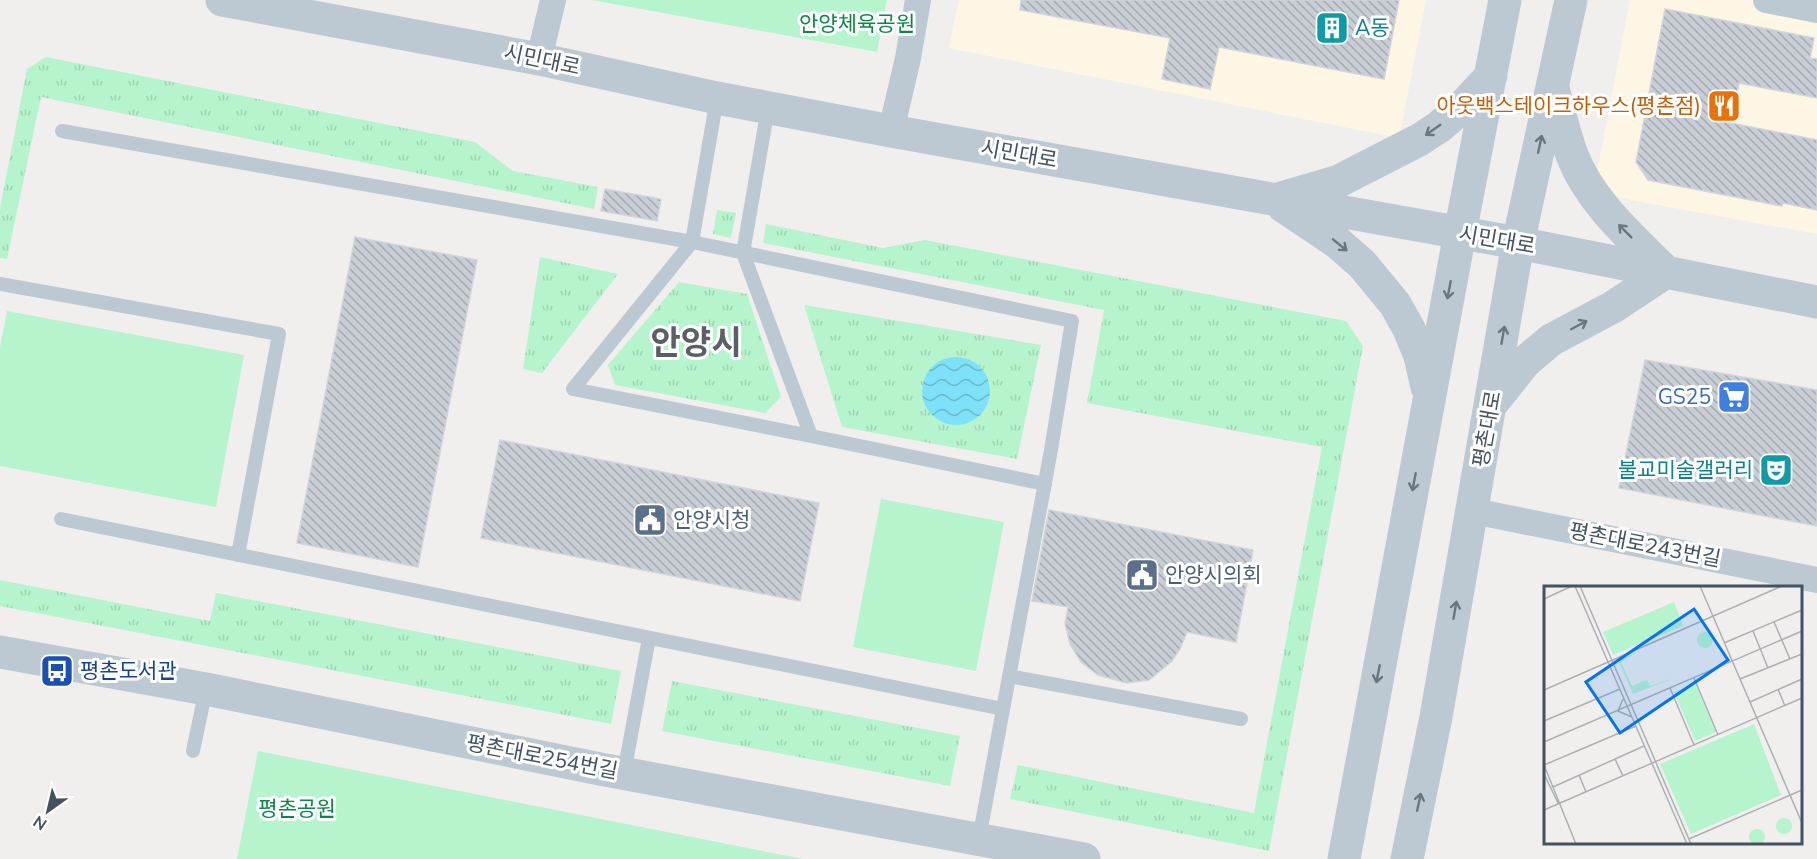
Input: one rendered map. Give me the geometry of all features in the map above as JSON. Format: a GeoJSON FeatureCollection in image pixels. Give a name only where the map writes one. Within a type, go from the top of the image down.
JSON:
{"type":"FeatureCollection","features":[{"type":"Feature","properties":{"kind":"street","name":"시민대로"},"geometry":{"type":"LineString","coordinates":[[222,0],[539,59],[768,108],[1518,243],[1817,302]]}},
{"type":"Feature","properties":{"kind":"street"},"geometry":{"type":"LineString","coordinates":[[539,59],[553,0]]}},
{"type":"Feature","properties":{"kind":"street"},"geometry":{"type":"LineString","coordinates":[[891,131],[908,58],[918,0]]}},
{"type":"Feature","properties":{"kind":"street"},"geometry":{"type":"LineString","coordinates":[[1344,859],[1505,0]]}},
{"type":"Feature","properties":{"kind":"street","name":"평촌대로"},"geometry":{"type":"LineString","coordinates":[[1407,859],[1436,717],[1518,243],[1571,0]]}},
{"type":"Feature","properties":{"kind":"street"},"geometry":{"type":"LineString","coordinates":[[1766,0],[1817,10]]}},
{"type":"Feature","properties":{"kind":"street"},"geometry":{"type":"LineString","coordinates":[[1274,200],[1339,181],[1419,140],[1439,127],[1462,107],[1491,76]]}},
{"type":"Feature","properties":{"kind":"street"},"geometry":{"type":"LineString","coordinates":[[1491,406],[1525,362],[1551,340],[1613,307],[1666,272],[1617,223],[1585,180],[1573,155],[1552,87]]}},
{"type":"Feature","properties":{"kind":"street"},"geometry":{"type":"LineString","coordinates":[[1274,200],[1338,243],[1362,264],[1395,304],[1420,356],[1429,396]]}},
{"type":"Feature","properties":{"kind":"street","name":"평촌대로243번길"},"geometry":{"type":"LineString","coordinates":[[1473,511],[1817,579]]}},
{"type":"Feature","properties":{"kind":"street","name":"평촌대로254번길"},"geometry":{"type":"LineString","coordinates":[[0,652],[206,688],[624,773],[1084,859]]}},
{"type":"Feature","properties":{"kind":"lane"},"geometry":{"type":"LineString","coordinates":[[717,98],[692,242],[573,389],[1045,484]]}},
{"type":"Feature","properties":{"kind":"lane"},"geometry":{"type":"LineString","coordinates":[[768,108],[743,253],[811,436]]}},
{"type":"Feature","properties":{"kind":"lane"},"geometry":{"type":"LineString","coordinates":[[62,131],[692,242],[1072,321],[1045,484],[979,839]]}},
{"type":"Feature","properties":{"kind":"lane"},"geometry":{"type":"LineString","coordinates":[[0,284],[279,334],[238,555]]}},
{"type":"Feature","properties":{"kind":"lane"},"geometry":{"type":"LineString","coordinates":[[61,519],[1003,709]]}},
{"type":"Feature","properties":{"kind":"lane"},"geometry":{"type":"LineString","coordinates":[[624,773],[650,638]]}},
{"type":"Feature","properties":{"kind":"lane"},"geometry":{"type":"LineString","coordinates":[[1009,676],[1241,719]]}},
{"type":"Feature","properties":{"kind":"lane"},"geometry":{"type":"LineString","coordinates":[[193,751],[206,688]]}},
{"type":"Feature","properties":{"kind":"shaded area"},"geometry":{"type":"Polygon","coordinates":[[[959,0],[1426,0],[1399,138],[949,48],[959,0]]]}},
{"type":"Feature","properties":{"kind":"shaded area"},"geometry":{"type":"Polygon","coordinates":[[[1630,0],[1817,0],[1817,234],[1593,193],[1630,0]]]}},
{"type":"Feature","properties":{"kind":"green space","name":"안양체육공원"},"geometry":{"type":"Polygon","coordinates":[[[592,0],[887,0],[877,52],[592,0]]]}},
{"type":"Feature","properties":{"kind":"green space"},"geometry":{"type":"Polygon","coordinates":[[[46,57],[475,142],[513,171],[598,187],[594,209],[41,97],[7,259],[0,258],[0,208],[27,69],[46,57]]]}},
{"type":"Feature","properties":{"kind":"green space"},"geometry":{"type":"Polygon","coordinates":[[[717,210],[736,213],[731,238],[713,234],[717,210]]]}},
{"type":"Feature","properties":{"kind":"green space"},"geometry":{"type":"Polygon","coordinates":[[[766,224],[883,248],[925,240],[1346,321],[1363,346],[1269,851],[1010,799],[1018,765],[1254,813],[1322,447],[1087,403],[1104,310],[763,243],[766,224]]]}},
{"type":"Feature","properties":{"kind":"green space"},"geometry":{"type":"Polygon","coordinates":[[[540,257],[618,274],[542,373],[523,369],[540,257]]]}},
{"type":"Feature","properties":{"kind":"green space"},"geometry":{"type":"Polygon","coordinates":[[[679,282],[747,294],[781,397],[765,413],[615,385],[608,365],[679,282]]]}},
{"type":"Feature","properties":{"kind":"green space"},"geometry":{"type":"Polygon","coordinates":[[[804,305],[1041,345],[1017,459],[842,427],[804,305]]]}},
{"type":"Feature","properties":{"kind":"green space"},"geometry":{"type":"Polygon","coordinates":[[[7,311],[244,355],[216,507],[0,466],[0,347],[7,311]]]}},
{"type":"Feature","properties":{"kind":"green space"},"geometry":{"type":"Polygon","coordinates":[[[881,499],[1004,522],[976,671],[853,647],[881,499]]]}},
{"type":"Feature","properties":{"kind":"green space"},"geometry":{"type":"Polygon","coordinates":[[[0,580],[210,621],[216,593],[621,671],[611,724],[0,606],[0,580]]]}},
{"type":"Feature","properties":{"kind":"green space"},"geometry":{"type":"Polygon","coordinates":[[[672,681],[960,736],[950,786],[662,731],[672,681]]]}},
{"type":"Feature","properties":{"kind":"green space","name":"평촌공원"},"geometry":{"type":"Polygon","coordinates":[[[258,751],[803,859],[237,859],[258,751]]]}},
{"type":"Feature","properties":{"kind":"water"},"geometry":{"type":"Polygon","coordinates":[[[956,357],[969,360],[980,367],[987,378],[990,391],[987,404],[980,415],[969,422],[956,425],[943,422],[932,415],[925,404],[922,391],[925,378],[932,367],[943,360],[956,357]]]}},
{"type":"Feature","properties":{"kind":"building"},"geometry":{"type":"Polygon","coordinates":[[[1021,0],[1399,0],[1384,79],[1219,47],[1210,89],[1162,79],[1170,38],[1020,10],[1021,0]]]}},
{"type":"Feature","properties":{"kind":"building"},"geometry":{"type":"Polygon","coordinates":[[[1665,9],[1814,38],[1810,58],[1817,59],[1817,98],[1739,83],[1731,123],[1817,140],[1817,210],[1783,203],[1782,206],[1648,180],[1636,162],[1665,9]]]}},
{"type":"Feature","properties":{"kind":"building"},"geometry":{"type":"Polygon","coordinates":[[[605,189],[661,199],[657,221],[601,211],[605,189]]]}},
{"type":"Feature","properties":{"kind":"building"},"geometry":{"type":"Polygon","coordinates":[[[355,237],[477,260],[418,567],[297,543],[355,237]]]}},
{"type":"Feature","properties":{"kind":"building"},"geometry":{"type":"Polygon","coordinates":[[[1645,360],[1817,390],[1817,526],[1619,488],[1645,360]]]}},
{"type":"Feature","properties":{"kind":"building","name":"안양시청"},"geometry":{"type":"Polygon","coordinates":[[[500,440],[819,503],[800,601],[481,538],[500,440]]]}},
{"type":"Feature","properties":{"kind":"building","name":"안양시의회"},"geometry":{"type":"Polygon","coordinates":[[[1049,510],[1253,550],[1236,642],[1187,632],[1180,649],[1171,662],[1149,680],[1127,683],[1098,675],[1081,662],[1070,644],[1065,624],[1068,607],[1032,601],[1049,510]]]}},
{"type":"Feature","properties":{"kind":"place","name":"A동"},"geometry":{"type":"Point","coordinates":[1332,28]}},
{"type":"Feature","properties":{"kind":"place","name":"아웃백스테이크하우스(평촌점)"},"geometry":{"type":"Point","coordinates":[1724,106]}},
{"type":"Feature","properties":{"kind":"place","name":"GS25"},"geometry":{"type":"Point","coordinates":[1734,397]}},
{"type":"Feature","properties":{"kind":"place","name":"불교미술갤러리"},"geometry":{"type":"Point","coordinates":[1776,470]}},
{"type":"Feature","properties":{"kind":"place","name":"안양시청"},"geometry":{"type":"Point","coordinates":[650,520]}},
{"type":"Feature","properties":{"kind":"place","name":"안양시의회"},"geometry":{"type":"Point","coordinates":[1142,575]}},
{"type":"Feature","properties":{"kind":"place","name":"평촌도서관"},"geometry":{"type":"Point","coordinates":[57,671]}},
{"type":"Feature","properties":{"kind":"district","name":"안양시"},"geometry":{"type":"Point","coordinates":[696,343]}}]}
